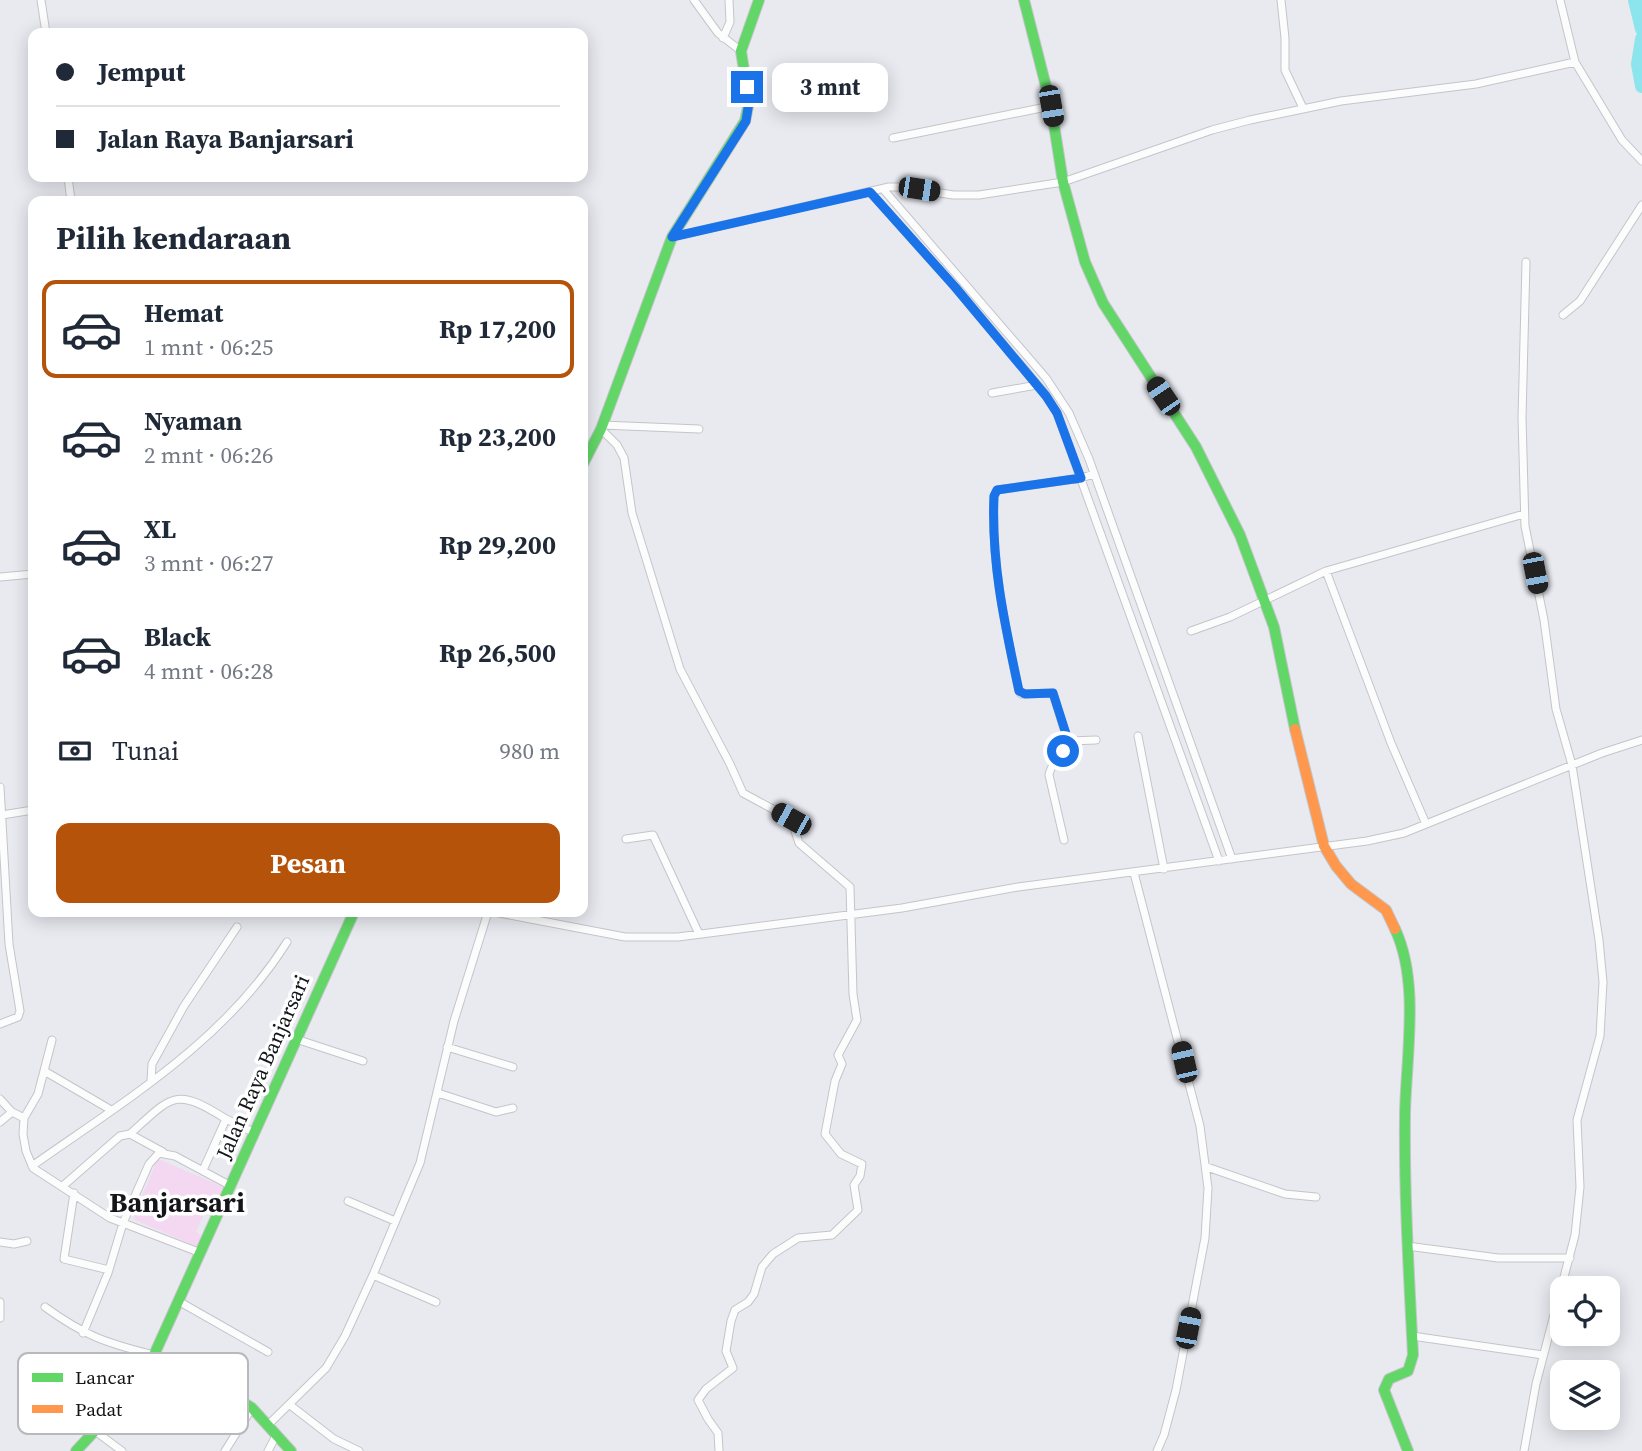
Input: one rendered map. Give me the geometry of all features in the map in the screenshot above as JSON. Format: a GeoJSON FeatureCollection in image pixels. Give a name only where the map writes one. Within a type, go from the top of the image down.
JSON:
{"type":"FeatureCollection","features":[{"type":"Feature","properties":{"kind":"main road"},"geometry":{"type":"LineString","coordinates":[[588,454],[601,427],[672,237],[746,121],[749,102],[741,51],[759,0]]}},
{"type":"Feature","properties":{"kind":"main road"},"geometry":{"type":"LineString","coordinates":[[1024,0],[1051,106],[1063,182],[1085,262],[1103,303],[1196,447],[1240,535],[1274,627],[1302,761],[1324,846],[1351,884],[1387,911],[1402,944],[1409,997],[1405,1115],[1412,1364],[1408,1373],[1389,1378],[1385,1382],[1384,1390],[1408,1451]]}},
{"type":"Feature","properties":{"kind":"main road","name":"Jalan Raya Banjarsari"},"geometry":{"type":"LineString","coordinates":[[155,1353],[352,917]]}},
{"type":"Feature","properties":{"kind":"main road"},"geometry":{"type":"LineString","coordinates":[[248,1405],[290,1451]]}},
{"type":"Feature","properties":{"kind":"main road","name":"Jalan Raya Banjarsari"},"geometry":{"type":"LineString","coordinates":[[76,1451],[91,1434]]}},
{"type":"Feature","properties":{"kind":"street"},"geometry":{"type":"LineString","coordinates":[[41,0],[45,28]]}},
{"type":"Feature","properties":{"kind":"street"},"geometry":{"type":"LineString","coordinates":[[694,0],[723,38],[741,51]]}},
{"type":"Feature","properties":{"kind":"street"},"geometry":{"type":"LineString","coordinates":[[723,38],[730,22],[729,0]]}},
{"type":"Feature","properties":{"kind":"street"},"geometry":{"type":"LineString","coordinates":[[1281,0],[1285,69],[1303,108]]}},
{"type":"Feature","properties":{"kind":"street"},"geometry":{"type":"LineString","coordinates":[[1560,0],[1575,62],[1622,140],[1642,161]]}},
{"type":"Feature","properties":{"kind":"street"},"geometry":{"type":"LineString","coordinates":[[672,237],[877,190],[904,187],[953,195],[979,195],[1063,182],[1212,130],[1303,108],[1466,86],[1575,62]]}},
{"type":"Feature","properties":{"kind":"street"},"geometry":{"type":"LineString","coordinates":[[893,138],[1051,106]]}},
{"type":"Feature","properties":{"kind":"street"},"geometry":{"type":"LineString","coordinates":[[877,190],[1069,413],[1075,442],[1188,755],[1219,861]]}},
{"type":"Feature","properties":{"kind":"street"},"geometry":{"type":"LineString","coordinates":[[877,190],[998,331],[1037,385],[1050,393],[1057,413],[1075,442],[1089,476],[1188,755],[1232,859]]}},
{"type":"Feature","properties":{"kind":"street"},"geometry":{"type":"LineString","coordinates":[[1563,315],[1580,302],[1642,205]]}},
{"type":"Feature","properties":{"kind":"street"},"geometry":{"type":"LineString","coordinates":[[1524,1451],[1543,1355],[1570,1258],[1579,1209],[1577,1120],[1600,1036],[1603,982],[1572,765],[1556,709],[1544,620],[1524,514],[1522,418],[1526,262]]}},
{"type":"Feature","properties":{"kind":"street"},"geometry":{"type":"LineString","coordinates":[[992,393],[1037,385]]}},
{"type":"Feature","properties":{"kind":"street"},"geometry":{"type":"LineString","coordinates":[[601,427],[699,429]]}},
{"type":"Feature","properties":{"kind":"street"},"geometry":{"type":"LineString","coordinates":[[601,427],[617,445],[624,458],[632,513],[680,669],[743,793],[791,819],[799,843],[850,887],[853,994],[857,1020],[838,1055],[842,1064],[835,1081],[825,1134],[841,1154],[862,1164],[860,1176],[854,1185],[859,1210],[832,1235],[798,1238],[773,1254],[762,1267],[754,1294],[748,1302],[735,1310],[726,1351],[733,1368],[706,1389],[698,1399],[718,1433],[719,1451]]}},
{"type":"Feature","properties":{"kind":"street"},"geometry":{"type":"LineString","coordinates":[[1064,841],[1048,775],[1068,740],[1053,693],[1025,694],[1019,691],[1015,661],[1002,613],[993,543],[995,493],[1000,488],[1089,476]]}},
{"type":"Feature","properties":{"kind":"street"},"geometry":{"type":"LineString","coordinates":[[1191,631],[1266,601],[1326,570],[1524,514]]}},
{"type":"Feature","properties":{"kind":"street"},"geometry":{"type":"LineString","coordinates":[[1326,570],[1386,731],[1426,824]]}},
{"type":"Feature","properties":{"kind":"street"},"geometry":{"type":"LineString","coordinates":[[0,577],[28,574]]}},
{"type":"Feature","properties":{"kind":"street"},"geometry":{"type":"LineString","coordinates":[[1138,736],[1164,869]]}},
{"type":"Feature","properties":{"kind":"street"},"geometry":{"type":"LineString","coordinates":[[1068,740],[1096,740]]}},
{"type":"Feature","properties":{"kind":"street"},"geometry":{"type":"LineString","coordinates":[[523,917],[625,937],[678,937],[902,908],[1018,887],[1367,841],[1404,833],[1572,765],[1642,740]]}},
{"type":"Feature","properties":{"kind":"street"},"geometry":{"type":"LineString","coordinates":[[0,788],[9,944],[20,1011],[18,1017],[0,1024]]}},
{"type":"Feature","properties":{"kind":"street"},"geometry":{"type":"LineString","coordinates":[[2,816],[28,811]]}},
{"type":"Feature","properties":{"kind":"street"},"geometry":{"type":"LineString","coordinates":[[626,839],[653,835],[699,934]]}},
{"type":"Feature","properties":{"kind":"street"},"geometry":{"type":"LineString","coordinates":[[1134,873],[1200,1126],[1208,1200],[1205,1238],[1176,1390],[1157,1451]]}},
{"type":"Feature","properties":{"kind":"street"},"geometry":{"type":"LineString","coordinates":[[268,1425],[326,1368],[345,1336],[373,1275],[420,1163],[447,1047],[486,917]]}},
{"type":"Feature","properties":{"kind":"street"},"geometry":{"type":"LineString","coordinates":[[151,1081],[152,1064],[184,1006],[237,927]]}},
{"type":"Feature","properties":{"kind":"street"},"geometry":{"type":"LineString","coordinates":[[32,1166],[196,1046],[229,1017],[269,971],[287,942]]}},
{"type":"Feature","properties":{"kind":"street"},"geometry":{"type":"LineString","coordinates":[[296,1039],[363,1061]]}},
{"type":"Feature","properties":{"kind":"street"},"geometry":{"type":"LineString","coordinates":[[52,1040],[46,1072],[38,1094],[24,1118],[24,1143],[32,1166],[110,1218],[202,1253]]}},
{"type":"Feature","properties":{"kind":"street"},"geometry":{"type":"LineString","coordinates":[[447,1047],[513,1067]]}},
{"type":"Feature","properties":{"kind":"street"},"geometry":{"type":"LineString","coordinates":[[46,1072],[111,1110]]}},
{"type":"Feature","properties":{"kind":"street"},"geometry":{"type":"LineString","coordinates":[[438,1093],[496,1112],[513,1108]]}},
{"type":"Feature","properties":{"kind":"street"},"geometry":{"type":"LineString","coordinates":[[64,1185],[120,1136],[130,1134],[166,1104],[179,1098],[200,1103],[253,1132]]}},
{"type":"Feature","properties":{"kind":"street"},"geometry":{"type":"LineString","coordinates":[[0,1099],[12,1112],[24,1118]]}},
{"type":"Feature","properties":{"kind":"street"},"geometry":{"type":"LineString","coordinates":[[0,1122],[12,1112]]}},
{"type":"Feature","properties":{"kind":"street"},"geometry":{"type":"LineString","coordinates":[[203,1170],[226,1119]]}},
{"type":"Feature","properties":{"kind":"street"},"geometry":{"type":"LineString","coordinates":[[130,1134],[230,1186]]}},
{"type":"Feature","properties":{"kind":"street"},"geometry":{"type":"LineString","coordinates":[[83,1333],[109,1270],[122,1223],[153,1157],[163,1152]]}},
{"type":"Feature","properties":{"kind":"street"},"geometry":{"type":"LineString","coordinates":[[1206,1167],[1286,1194],[1316,1197]]}},
{"type":"Feature","properties":{"kind":"street"},"geometry":{"type":"LineString","coordinates":[[74,1193],[64,1259],[109,1270]]}},
{"type":"Feature","properties":{"kind":"street"},"geometry":{"type":"LineString","coordinates":[[348,1201],[395,1221]]}},
{"type":"Feature","properties":{"kind":"street"},"geometry":{"type":"LineString","coordinates":[[0,1242],[14,1244],[27,1241]]}},
{"type":"Feature","properties":{"kind":"street"},"geometry":{"type":"LineString","coordinates":[[1407,1246],[1498,1258],[1570,1258]]}},
{"type":"Feature","properties":{"kind":"street"},"geometry":{"type":"LineString","coordinates":[[373,1275],[436,1302]]}},
{"type":"Feature","properties":{"kind":"street"},"geometry":{"type":"LineString","coordinates":[[0,1302],[0,1318]]}},
{"type":"Feature","properties":{"kind":"street"},"geometry":{"type":"LineString","coordinates":[[180,1302],[268,1352]]}},
{"type":"Feature","properties":{"kind":"street"},"geometry":{"type":"LineString","coordinates":[[45,1307],[83,1333],[108,1344],[146,1353]]}},
{"type":"Feature","properties":{"kind":"street"},"geometry":{"type":"LineString","coordinates":[[1412,1336],[1543,1355]]}},
{"type":"Feature","properties":{"kind":"street"},"geometry":{"type":"LineString","coordinates":[[290,1405],[334,1439],[359,1451]]}},
{"type":"Feature","properties":{"kind":"street"},"geometry":{"type":"LineString","coordinates":[[248,1414],[252,1408]]}},
{"type":"Feature","properties":{"kind":"street"},"geometry":{"type":"LineString","coordinates":[[98,1434],[122,1451]]}},
{"type":"Feature","properties":{"kind":"street"},"geometry":{"type":"LineString","coordinates":[[225,1451],[236,1434]]}},
{"type":"Feature","properties":{"kind":"street"},"geometry":{"type":"LineString","coordinates":[[268,1451],[276,1436]]}},
{"type":"Feature","properties":{"kind":"shaded area"},"geometry":{"type":"Polygon","coordinates":[[[157,1160],[223,1187],[220,1196],[213,1193],[196,1232],[202,1236],[198,1247],[135,1220],[134,1215],[157,1160]]]}},
{"type":"Feature","properties":{"kind":"waterway"},"geometry":{"type":"LineString","coordinates":[[1635,0],[1642,29]]}},
{"type":"Feature","properties":{"kind":"waterway"},"geometry":{"type":"LineString","coordinates":[[1642,39],[1638,64],[1642,86]]}},
{"type":"Feature","properties":{"kind":"traffic: fast"},"geometry":{"type":"LineString","coordinates":[[588,454],[601,429],[672,237],[745,121],[749,102],[741,51],[759,0]]}},
{"type":"Feature","properties":{"kind":"traffic: fast"},"geometry":{"type":"LineString","coordinates":[[1024,0],[1051,106],[1063,182],[1085,262],[1103,303],[1196,447],[1240,535],[1274,627],[1295,729]]}},
{"type":"Feature","properties":{"kind":"traffic: fast"},"geometry":{"type":"LineString","coordinates":[[155,1353],[352,917]]}},
{"type":"Feature","properties":{"kind":"traffic: fast"},"geometry":{"type":"LineString","coordinates":[[1395,929],[1403,950],[1409,996],[1405,1144],[1413,1355],[1408,1371],[1389,1379],[1384,1390],[1408,1451]]}},
{"type":"Feature","properties":{"kind":"traffic: fast"},"geometry":{"type":"LineString","coordinates":[[248,1405],[291,1451]]}},
{"type":"Feature","properties":{"kind":"traffic: fast"},"geometry":{"type":"LineString","coordinates":[[76,1451],[92,1434]]}},
{"type":"Feature","properties":{"kind":"traffic: slow"},"geometry":{"type":"LineString","coordinates":[[1295,729],[1324,846],[1351,884],[1386,910],[1395,929]]}},
{"type":"Feature","properties":{"kind":"district","name":"Banjarsari"},"geometry":{"type":"Point","coordinates":[177,1202]}},
{"type":"Feature","properties":{"kind":"route"},"geometry":{"type":"LineString","coordinates":[[747,87],[749,102],[746,121],[672,237],[870,192],[955,287],[1046,396],[1057,413],[1081,478],[997,490],[994,496],[993,543],[1002,613],[1015,661],[1019,691],[1021,694],[1045,691],[1053,693],[1068,740],[1063,751]]}}]}
